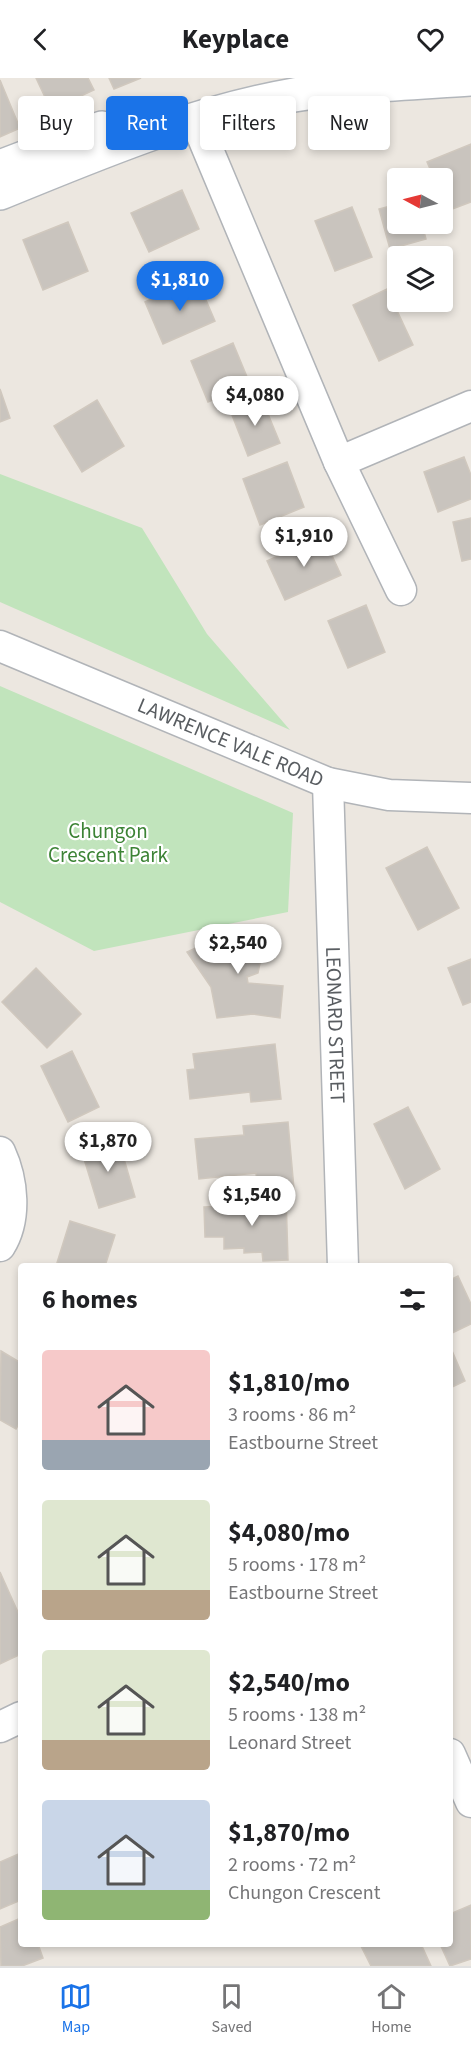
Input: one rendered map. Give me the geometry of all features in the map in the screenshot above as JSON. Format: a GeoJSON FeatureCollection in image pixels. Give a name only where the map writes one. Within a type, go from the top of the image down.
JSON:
{"type":"FeatureCollection","features":[{"type":"Feature","properties":{"kind":"main road"},"geometry":{"type":"LineString","coordinates":[[0,167],[153,109],[202,94],[274,78]]}},
{"type":"Feature","properties":{"kind":"main road"},"geometry":{"type":"LineString","coordinates":[[0,193],[129,141],[195,119],[294,95],[361,86],[471,80]]}},
{"type":"Feature","properties":{"kind":"street"},"geometry":{"type":"LineString","coordinates":[[195,119],[339,462],[401,590]]}},
{"type":"Feature","properties":{"kind":"street"},"geometry":{"type":"LineString","coordinates":[[339,462],[471,406]]}},
{"type":"Feature","properties":{"kind":"street","name":"LAWRENCE VALE ROAD"},"geometry":{"type":"LineString","coordinates":[[0,646],[328,783],[389,795],[471,798]]}},
{"type":"Feature","properties":{"kind":"street","name":"LEONARD STREET"},"geometry":{"type":"LineString","coordinates":[[328,783],[343,1263]]}},
{"type":"Feature","properties":{"kind":"street"},"geometry":{"type":"LineString","coordinates":[[0,1152],[8,1171],[11,1190],[8,1226],[0,1246]]}},
{"type":"Feature","properties":{"kind":"street"},"geometry":{"type":"LineString","coordinates":[[0,1727],[18,1718]]}},
{"type":"Feature","properties":{"kind":"street"},"geometry":{"type":"LineString","coordinates":[[453,1761],[471,1802]]}},
{"type":"Feature","properties":{"kind":"green space"},"geometry":{"type":"Polygon","coordinates":[[[0,474],[142,528],[207,634],[290,730],[0,602],[0,474]]]}},
{"type":"Feature","properties":{"kind":"green space","name":"Chungon Crescent Park"},"geometry":{"type":"Polygon","coordinates":[[[0,686],[293,813],[288,912],[94,951],[0,902],[0,686]]]}},
{"type":"Feature","properties":{"kind":"building"},"geometry":{"type":"Polygon","coordinates":[[[36,78],[88,78],[94,90],[81,96],[44,96],[36,78]]]}},
{"type":"Feature","properties":{"kind":"building"},"geometry":{"type":"Polygon","coordinates":[[[109,78],[141,78],[114,89],[109,78]]]}},
{"type":"Feature","properties":{"kind":"building"},"geometry":{"type":"Polygon","coordinates":[[[0,80],[18,123],[18,129],[0,137],[0,80]]]}},
{"type":"Feature","properties":{"kind":"building"},"geometry":{"type":"Polygon","coordinates":[[[471,144],[471,202],[453,209],[453,168],[430,168],[427,162],[471,144]]]}},
{"type":"Feature","properties":{"kind":"building"},"geometry":{"type":"Polygon","coordinates":[[[182,190],[199,229],[149,252],[131,213],[182,190]]]}},
{"type":"Feature","properties":{"kind":"building"},"geometry":{"type":"Polygon","coordinates":[[[352,207],[372,257],[335,271],[315,221],[352,207]]]}},
{"type":"Feature","properties":{"kind":"building"},"geometry":{"type":"Polygon","coordinates":[[[387,207],[387,234],[425,234],[426,239],[401,246],[389,246],[379,209],[387,207]]]}},
{"type":"Feature","properties":{"kind":"building"},"geometry":{"type":"Polygon","coordinates":[[[68,222],[88,271],[43,290],[23,240],[68,222]]]}},
{"type":"Feature","properties":{"kind":"building"},"geometry":{"type":"Polygon","coordinates":[[[197,279],[215,321],[163,344],[145,302],[197,279]]]}},
{"type":"Feature","properties":{"kind":"building"},"geometry":{"type":"Polygon","coordinates":[[[387,289],[387,312],[398,312],[413,345],[379,361],[353,305],[387,289]]]}},
{"type":"Feature","properties":{"kind":"building"},"geometry":{"type":"Polygon","coordinates":[[[233,343],[250,384],[208,402],[191,361],[233,343]]]}},
{"type":"Feature","properties":{"kind":"building"},"geometry":{"type":"Polygon","coordinates":[[[0,389],[10,418],[0,422],[0,389]]]}},
{"type":"Feature","properties":{"kind":"building"},"geometry":{"type":"Polygon","coordinates":[[[261,397],[280,443],[248,456],[230,410],[261,397]]]}},
{"type":"Feature","properties":{"kind":"building"},"geometry":{"type":"Polygon","coordinates":[[[97,400],[124,446],[82,472],[54,426],[97,400]]]}},
{"type":"Feature","properties":{"kind":"building"},"geometry":{"type":"Polygon","coordinates":[[[464,457],[471,475],[471,499],[438,512],[424,472],[464,457]]]}},
{"type":"Feature","properties":{"kind":"building"},"geometry":{"type":"Polygon","coordinates":[[[287,462],[304,507],[260,525],[243,479],[287,462]]]}},
{"type":"Feature","properties":{"kind":"building"},"geometry":{"type":"Polygon","coordinates":[[[471,518],[471,559],[462,561],[453,522],[471,518]]]}},
{"type":"Feature","properties":{"kind":"building"},"geometry":{"type":"Polygon","coordinates":[[[323,536],[341,575],[285,600],[267,561],[323,536]]]}},
{"type":"Feature","properties":{"kind":"building"},"geometry":{"type":"Polygon","coordinates":[[[366,605],[385,652],[348,668],[328,621],[366,605]]]}},
{"type":"Feature","properties":{"kind":"building"},"geometry":{"type":"Polygon","coordinates":[[[427,847],[459,908],[418,930],[386,868],[427,847]]]}},
{"type":"Feature","properties":{"kind":"building"},"geometry":{"type":"Polygon","coordinates":[[[261,928],[273,956],[260,963],[258,973],[247,977],[248,983],[283,986],[280,1018],[253,1014],[217,1018],[211,987],[187,952],[234,930],[243,939],[261,928]]]}},
{"type":"Feature","properties":{"kind":"building"},"geometry":{"type":"Polygon","coordinates":[[[471,959],[471,1002],[463,1005],[448,968],[471,959]]]}},
{"type":"Feature","properties":{"kind":"building"},"geometry":{"type":"Polygon","coordinates":[[[36,968],[81,1014],[47,1048],[2,1002],[36,968]]]}},
{"type":"Feature","properties":{"kind":"building"},"geometry":{"type":"Polygon","coordinates":[[[275,1044],[281,1099],[251,1102],[250,1092],[190,1099],[187,1070],[195,1069],[193,1054],[275,1044]]]}},
{"type":"Feature","properties":{"kind":"building"},"geometry":{"type":"Polygon","coordinates":[[[72,1051],[99,1107],[68,1122],[41,1066],[72,1051]]]}},
{"type":"Feature","properties":{"kind":"building"},"geometry":{"type":"Polygon","coordinates":[[[408,1107],[440,1169],[405,1189],[374,1124],[408,1107]]]}},
{"type":"Feature","properties":{"kind":"building"},"geometry":{"type":"Polygon","coordinates":[[[288,1122],[294,1189],[258,1192],[256,1173],[199,1179],[195,1139],[244,1135],[243,1126],[288,1122]]]}},
{"type":"Feature","properties":{"kind":"building"},"geometry":{"type":"Polygon","coordinates":[[[118,1138],[135,1197],[99,1208],[81,1149],[118,1138]]]}},
{"type":"Feature","properties":{"kind":"building"},"geometry":{"type":"Polygon","coordinates":[[[264,1196],[286,1196],[288,1260],[263,1261],[262,1252],[244,1253],[244,1248],[224,1249],[224,1237],[205,1237],[204,1207],[265,1204],[264,1196]]]}},
{"type":"Feature","properties":{"kind":"building"},"geometry":{"type":"Polygon","coordinates":[[[70,1221],[115,1235],[106,1263],[57,1263],[70,1221]]]}},
{"type":"Feature","properties":{"kind":"building"},"geometry":{"type":"Polygon","coordinates":[[[458,1276],[471,1304],[471,1324],[453,1333],[453,1278],[458,1276]]]}},
{"type":"Feature","properties":{"kind":"building"},"geometry":{"type":"Polygon","coordinates":[[[1,1351],[18,1361],[18,1425],[16,1429],[0,1420],[1,1351]]]}},
{"type":"Feature","properties":{"kind":"building"},"geometry":{"type":"Polygon","coordinates":[[[453,1353],[465,1381],[453,1387],[453,1353]]]}},
{"type":"Feature","properties":{"kind":"building"},"geometry":{"type":"Polygon","coordinates":[[[0,1572],[18,1612],[18,1655],[0,1664],[0,1572]]]}},
{"type":"Feature","properties":{"kind":"building"},"geometry":{"type":"Polygon","coordinates":[[[18,1854],[18,1901],[0,1909],[0,1862],[18,1854]]]}},
{"type":"Feature","properties":{"kind":"building"},"geometry":{"type":"Polygon","coordinates":[[[471,1905],[471,1959],[450,1966],[441,1947],[453,1947],[453,1913],[471,1905]]]}},
{"type":"Feature","properties":{"kind":"building"},"geometry":{"type":"Polygon","coordinates":[[[18,1919],[18,1947],[39,1947],[43,1958],[22,1966],[1,1966],[0,1927],[18,1919]]]}},
{"type":"Feature","properties":{"kind":"building"},"geometry":{"type":"Polygon","coordinates":[[[362,1947],[422,1947],[431,1966],[371,1966],[362,1947]]]}}]}
